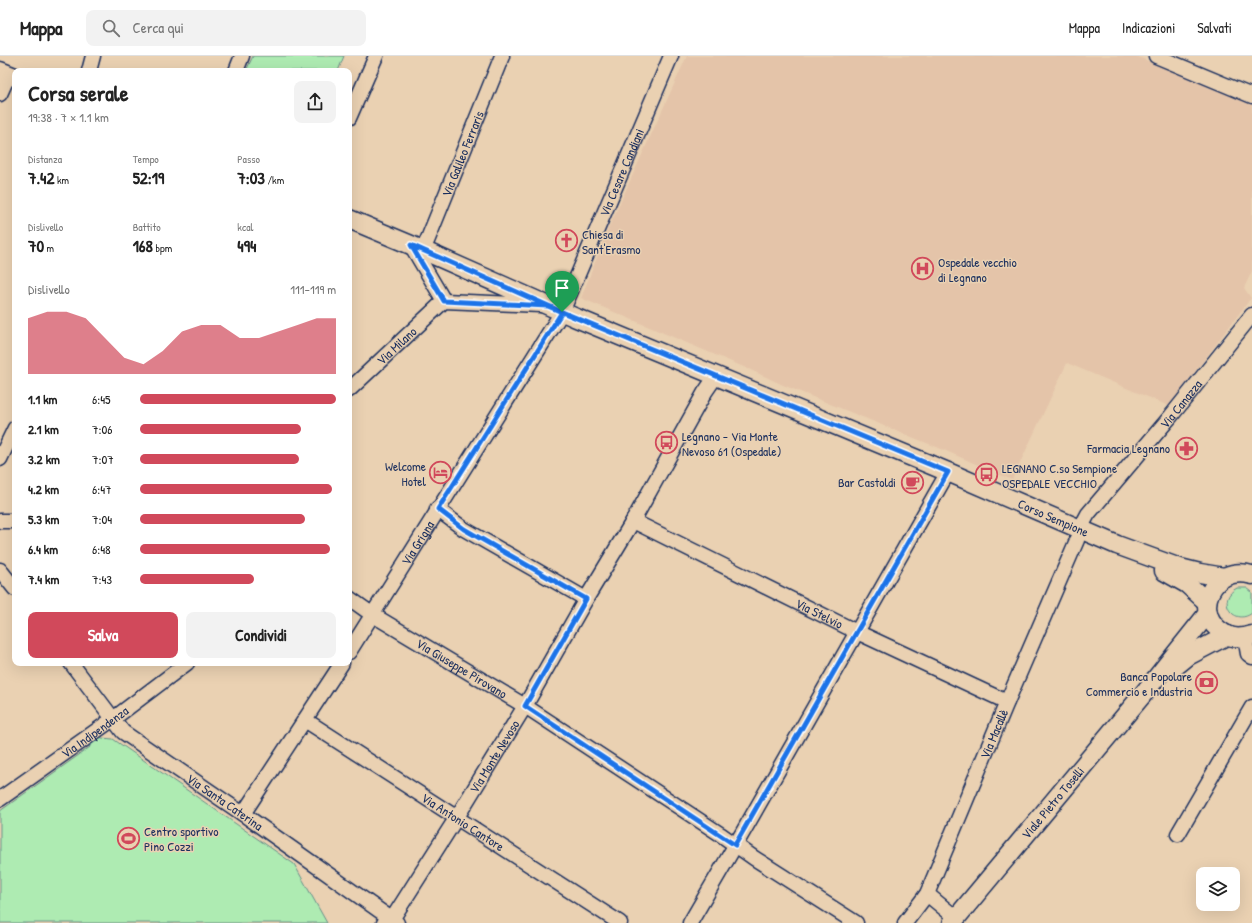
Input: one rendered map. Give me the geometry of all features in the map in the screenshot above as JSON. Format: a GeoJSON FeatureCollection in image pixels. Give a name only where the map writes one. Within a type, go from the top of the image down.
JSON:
{"type":"FeatureCollection","features":[{"type":"Feature","properties":{"kind":"main road","name":"Corso Sempione"},"geometry":{"type":"LineString","coordinates":[[352,220],[555,309],[948,472],[1079,535],[1117,545],[1180,568],[1224,577]]}},
{"type":"Feature","properties":{"kind":"main road","name":"Corso Sempione"},"geometry":{"type":"LineString","coordinates":[[1117,545],[1188,584],[1208,608],[1212,622],[1219,630],[1241,636]]}},
{"type":"Feature","properties":{"kind":"main road"},"geometry":{"type":"LineString","coordinates":[[1224,577],[1235,573],[1250,571]]}},
{"type":"Feature","properties":{"kind":"main road","name":"Viale Pietro Toselli"},"geometry":{"type":"LineString","coordinates":[[954,921],[1149,687],[1208,608],[1210,592],[1216,583],[1224,577]]}},
{"type":"Feature","properties":{"kind":"main road","name":"Viale Pietro Toselli"},"geometry":{"type":"LineString","coordinates":[[1149,687],[1188,656],[1241,636]]}},
{"type":"Feature","properties":{"kind":"street"},"geometry":{"type":"LineString","coordinates":[[90,68],[92,56]]}},
{"type":"Feature","properties":{"kind":"street"},"geometry":{"type":"LineString","coordinates":[[352,111],[376,56]]}},
{"type":"Feature","properties":{"kind":"street","name":"Via Galileo Ferraris"},"geometry":{"type":"LineString","coordinates":[[417,248],[502,56]]}},
{"type":"Feature","properties":{"kind":"street","name":"Via Cesare Candiani"},"geometry":{"type":"LineString","coordinates":[[555,309],[672,56]]}},
{"type":"Feature","properties":{"kind":"street"},"geometry":{"type":"LineString","coordinates":[[1156,56],[1252,96]]}},
{"type":"Feature","properties":{"kind":"street"},"geometry":{"type":"LineString","coordinates":[[0,94],[8,74]]}},
{"type":"Feature","properties":{"kind":"street"},"geometry":{"type":"LineString","coordinates":[[417,248],[444,301],[555,309]]}},
{"type":"Feature","properties":{"kind":"street","name":"Via Milano"},"geometry":{"type":"LineString","coordinates":[[352,387],[444,301]]}},
{"type":"Feature","properties":{"kind":"street","name":"Via Grigna"},"geometry":{"type":"LineString","coordinates":[[352,647],[438,509],[555,309]]}},
{"type":"Feature","properties":{"kind":"street","name":"Via Canazza"},"geometry":{"type":"LineString","coordinates":[[1079,535],[1088,514],[1171,416],[1252,316]]}},
{"type":"Feature","properties":{"kind":"street","name":"Via Monte Nevoso"},"geometry":{"type":"LineString","coordinates":[[391,922],[525,706],[586,599],[633,521],[705,392],[716,376]]}},
{"type":"Feature","properties":{"kind":"street"},"geometry":{"type":"LineString","coordinates":[[0,459],[12,434]]}},
{"type":"Feature","properties":{"kind":"street"},"geometry":{"type":"LineString","coordinates":[[690,923],[948,472]]}},
{"type":"Feature","properties":{"kind":"street"},"geometry":{"type":"LineString","coordinates":[[438,509],[464,529],[586,599]]}},
{"type":"Feature","properties":{"kind":"street"},"geometry":{"type":"LineString","coordinates":[[0,521],[12,521]]}},
{"type":"Feature","properties":{"kind":"street","name":"Via Stelvio"},"geometry":{"type":"LineString","coordinates":[[633,521],[857,632],[1007,702]]}},
{"type":"Feature","properties":{"kind":"street","name":"Via Macallè"},"geometry":{"type":"LineString","coordinates":[[904,923],[927,894],[1079,535]]}},
{"type":"Feature","properties":{"kind":"street"},"geometry":{"type":"LineString","coordinates":[[0,570],[12,586]]}},
{"type":"Feature","properties":{"kind":"street","name":"Via Giuseppe Pirovano"},"geometry":{"type":"LineString","coordinates":[[352,600],[373,615],[525,706],[856,923]]}},
{"type":"Feature","properties":{"kind":"street"},"geometry":{"type":"LineString","coordinates":[[1241,636],[1248,654],[1252,657]]}},
{"type":"Feature","properties":{"kind":"street","name":"Via Santa Caterina"},"geometry":{"type":"LineString","coordinates":[[73,666],[123,732],[243,814],[391,922]]}},
{"type":"Feature","properties":{"kind":"street","name":"Via Indipendenza"},"geometry":{"type":"LineString","coordinates":[[0,799],[113,719],[183,666]]}},
{"type":"Feature","properties":{"kind":"street"},"geometry":{"type":"LineString","coordinates":[[243,814],[340,666]]}},
{"type":"Feature","properties":{"kind":"street"},"geometry":{"type":"LineString","coordinates":[[1178,834],[1252,707]]}},
{"type":"Feature","properties":{"kind":"street","name":"Via Antonio Cantore"},"geometry":{"type":"LineString","coordinates":[[305,720],[620,923]]}},
{"type":"Feature","properties":{"kind":"street","name":"Viale Pietro Toselli"},"geometry":{"type":"LineString","coordinates":[[927,894],[954,921]]}},
{"type":"Feature","properties":{"kind":"shaded area","name":"Ospedale vecchio di Legnano"},"geometry":{"type":"Polygon","coordinates":[[[687,56],[1136,56],[1252,105],[1252,271],[1244,288],[1251,298],[1169,406],[1067,363],[1012,480],[944,450],[783,385],[581,298],[609,227],[687,56]]]}},
{"type":"Feature","properties":{"kind":"green space"},"geometry":{"type":"Polygon","coordinates":[[[253,56],[344,56],[339,68],[247,68],[253,56]]]}},
{"type":"Feature","properties":{"kind":"green space"},"geometry":{"type":"Polygon","coordinates":[[[1237,588],[1247,588],[1252,592],[1252,613],[1239,617],[1230,610],[1227,605],[1231,593],[1237,588]]]}},
{"type":"Feature","properties":{"kind":"green space","name":"Centro sportivo Pino Cozzi"},"geometry":{"type":"Polygon","coordinates":[[[100,736],[102,738],[113,739],[294,864],[327,923],[0,923],[0,811],[90,747],[89,745],[100,736]]]}},
{"type":"Feature","properties":{"kind":"place","name":"Chiesa di Sant'Erasmo"},"geometry":{"type":"Point","coordinates":[566,241]}},
{"type":"Feature","properties":{"kind":"place","name":"Ospedale vecchio di Legnano"},"geometry":{"type":"Point","coordinates":[922,269]}},
{"type":"Feature","properties":{"kind":"place","name":"Legnano - Via Monte Nevoso 61 (Ospedale)"},"geometry":{"type":"Point","coordinates":[666,443]}},
{"type":"Feature","properties":{"kind":"place","name":"Farmacia Legnano"},"geometry":{"type":"Point","coordinates":[1186,448]}},
{"type":"Feature","properties":{"kind":"place","name":"Welcome Hotel"},"geometry":{"type":"Point","coordinates":[441,473]}},
{"type":"Feature","properties":{"kind":"place","name":"LEGNANO C.so Sempione OSPEDALE VECCHIO"},"geometry":{"type":"Point","coordinates":[987,475]}},
{"type":"Feature","properties":{"kind":"place","name":"Bar Castoldi"},"geometry":{"type":"Point","coordinates":[912,482]}},
{"type":"Feature","properties":{"kind":"place","name":"Banca Popolare Commercio e Industria"},"geometry":{"type":"Point","coordinates":[1207,683]}},
{"type":"Feature","properties":{"kind":"place","name":"Centro sportivo Pino Cozzi"},"geometry":{"type":"Point","coordinates":[128,838]}},
{"type":"Feature","properties":{"kind":"route"},"geometry":{"type":"LineString","coordinates":[[562,312],[411,245],[444,301],[548,306],[562,312],[438,509],[464,529],[586,599],[525,706],[735,845],[948,472],[562,312]]}}]}
